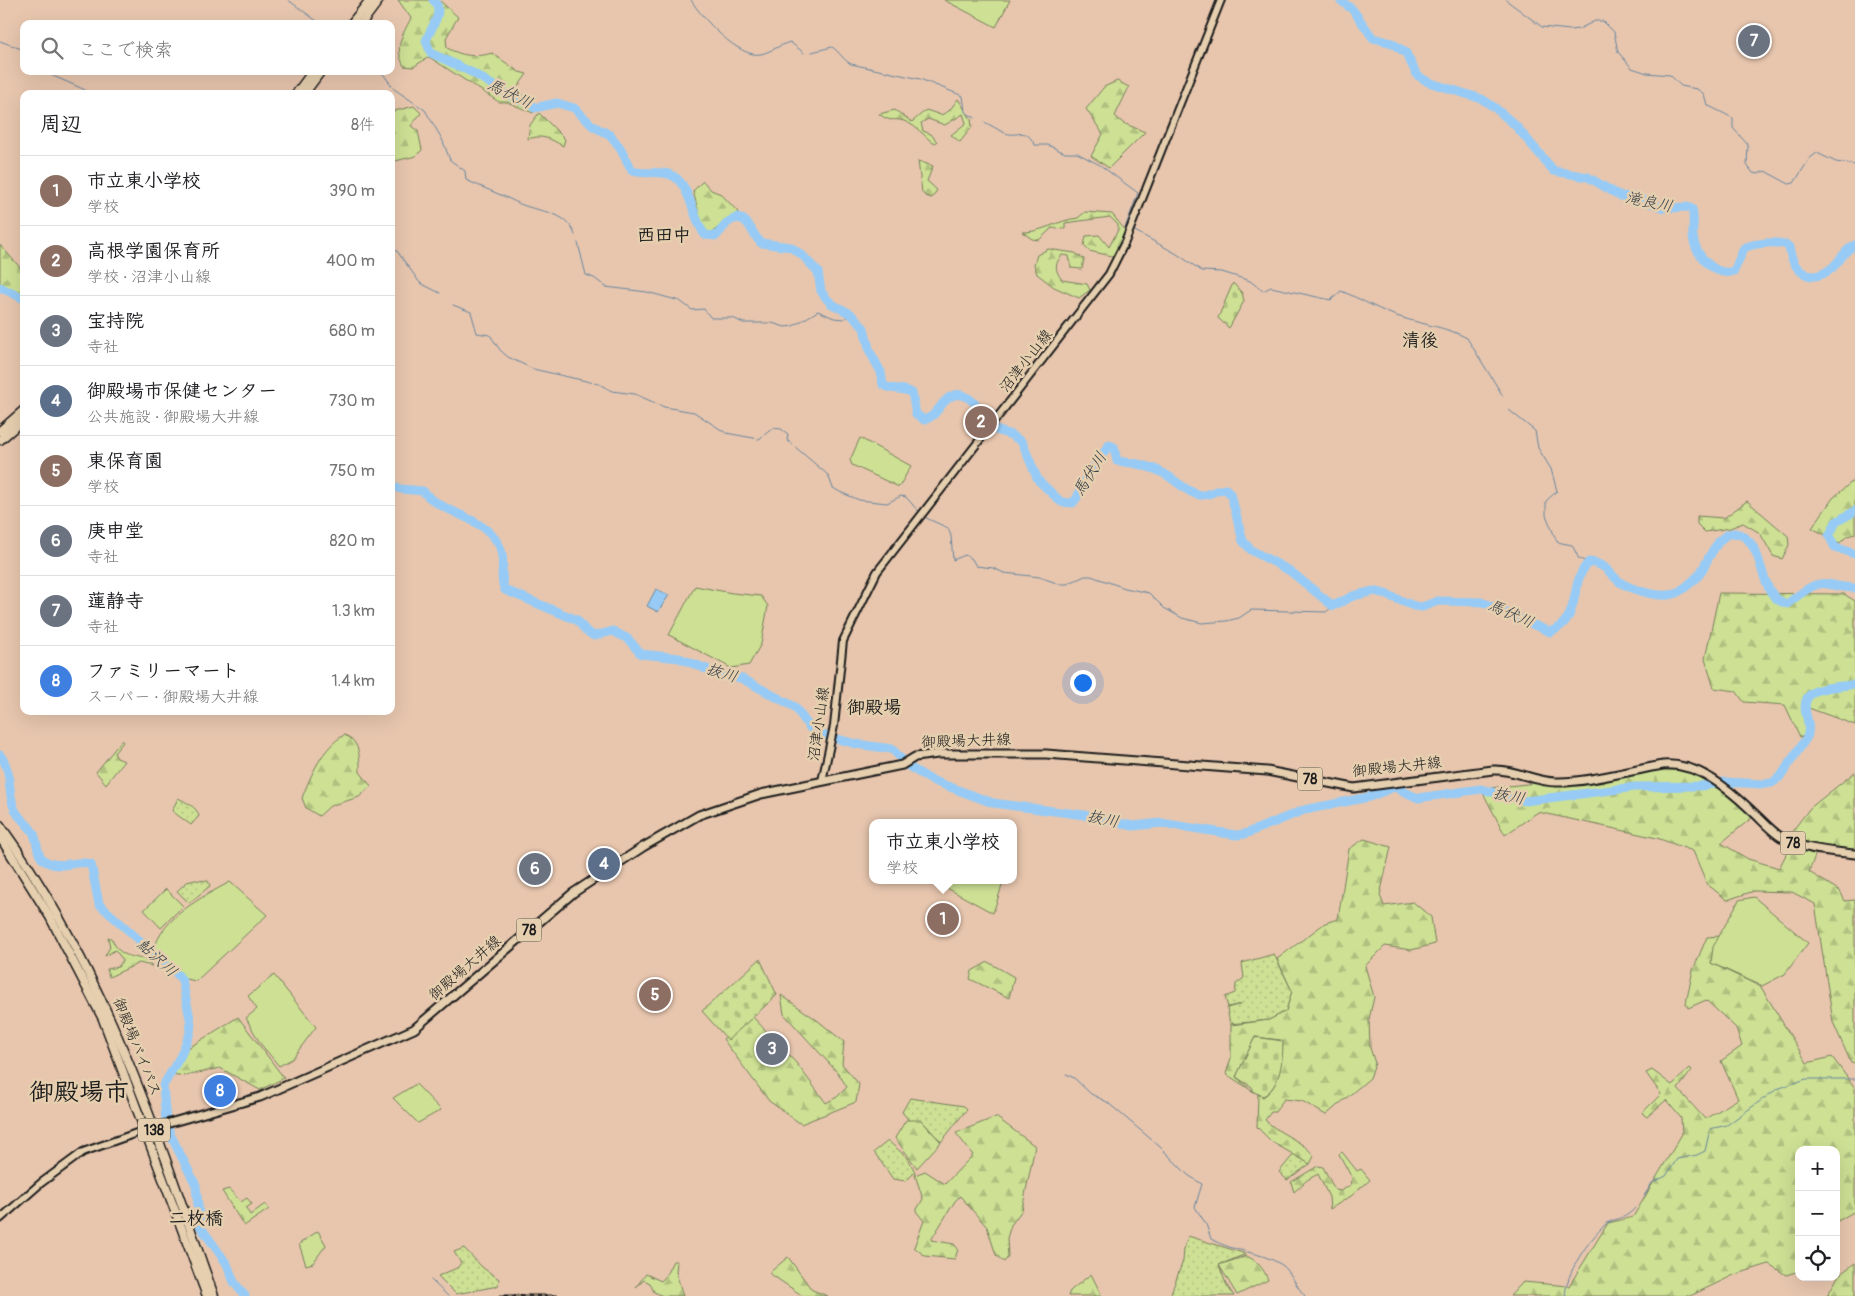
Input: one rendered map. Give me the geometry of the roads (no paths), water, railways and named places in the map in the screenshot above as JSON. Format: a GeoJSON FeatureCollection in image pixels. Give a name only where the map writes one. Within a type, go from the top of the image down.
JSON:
{"type":"FeatureCollection","features":[{"type":"Feature","properties":{"kind":"highway"},"geometry":{"type":"LineString","coordinates":[[354,20],[370,0]]}},
{"type":"Feature","properties":{"kind":"highway"},"geometry":{"type":"LineString","coordinates":[[364,20],[379,0]]}},
{"type":"Feature","properties":{"kind":"highway"},"geometry":{"type":"LineString","coordinates":[[299,90],[310,75]]}},
{"type":"Feature","properties":{"kind":"highway"},"geometry":{"type":"LineString","coordinates":[[307,90],[319,75]]}},
{"type":"Feature","properties":{"kind":"highway"},"geometry":{"type":"LineString","coordinates":[[0,431],[20,414]]}},
{"type":"Feature","properties":{"kind":"highway"},"geometry":{"type":"LineString","coordinates":[[0,440],[20,422]]}},
{"type":"Feature","properties":{"kind":"highway","name":"御殿場バイパス"},"geometry":{"type":"LineString","coordinates":[[0,825],[42,885],[83,959],[120,1039],[154,1128],[210,1294]]}},
{"type":"Feature","properties":{"kind":"highway","name":"御殿場バイパス"},"geometry":{"type":"LineString","coordinates":[[0,837],[30,882],[75,962],[103,1019],[210,1294]]}},
{"type":"Feature","properties":{"kind":"main road","name":"沼津小山線"},"geometry":{"type":"LineString","coordinates":[[822,780],[832,740],[843,641],[877,572],[1098,291],[1109,274],[1130,230],[1221,0]]}},
{"type":"Feature","properties":{"kind":"main road","name":"御殿場大井線"},"geometry":{"type":"LineString","coordinates":[[145,1130],[260,1097],[402,1036],[424,1022],[573,893],[643,847],[699,815],[734,802],[822,780],[902,765],[919,756],[938,754],[1046,754],[1267,771],[1354,788],[1493,770],[1508,770],[1542,781],[1555,782],[1669,765],[1692,769],[1705,775],[1779,836],[1790,842],[1806,848],[1855,854]]}},
{"type":"Feature","properties":{"kind":"main road"},"geometry":{"type":"LineString","coordinates":[[0,1218],[41,1183],[84,1152],[145,1130]]}},
{"type":"Feature","properties":{"kind":"water"},"geometry":{"type":"Polygon","coordinates":[[[656,589],[669,595],[658,612],[647,606],[656,589]]]}},
{"type":"Feature","properties":{"kind":"waterway"},"geometry":{"type":"LineString","coordinates":[[288,0],[316,20]]}},
{"type":"Feature","properties":{"kind":"waterway","name":"馬伏川"},"geometry":{"type":"LineString","coordinates":[[433,0],[437,4],[438,14],[426,41],[431,53],[473,73],[512,97],[532,105],[534,108],[557,103],[574,108],[593,126],[610,135],[619,146],[632,171],[666,174],[677,179],[683,185],[705,235],[716,236],[728,222],[738,217],[746,222],[761,243],[791,247],[803,256],[818,272],[821,291],[826,298],[832,304],[851,314],[864,328],[870,352],[881,372],[883,385],[912,393],[916,414],[924,420],[933,415],[951,396],[959,394],[966,396],[979,408],[993,429],[1011,435],[1022,442],[1038,480],[1061,502],[1073,503],[1084,481],[1109,445],[1114,447],[1117,461],[1157,470],[1195,494],[1210,494],[1226,489],[1231,495],[1243,541],[1251,550],[1290,571],[1333,606],[1353,596],[1374,591],[1414,606],[1422,607],[1438,601],[1482,602],[1550,632],[1561,626],[1567,618],[1571,610],[1578,580],[1589,562],[1604,567],[1623,584],[1650,594],[1672,594],[1684,588],[1699,575],[1716,546],[1728,534],[1735,533],[1743,536],[1750,543],[1756,552],[1766,583],[1771,592],[1778,600],[1787,604],[1806,590],[1817,585],[1828,584],[1855,588]]}},
{"type":"Feature","properties":{"kind":"waterway"},"geometry":{"type":"LineString","coordinates":[[691,0],[712,26],[732,44],[742,50],[752,54],[761,54],[790,42],[804,53]]}},
{"type":"Feature","properties":{"kind":"waterway","name":"滝良川"},"geometry":{"type":"LineString","coordinates":[[1340,0],[1353,10],[1373,38],[1392,43],[1406,53],[1417,75],[1428,82],[1482,99],[1494,107],[1515,125],[1554,171],[1588,177],[1620,196],[1634,197],[1664,208],[1687,207],[1692,209],[1695,244],[1702,257],[1713,268],[1720,271],[1734,271],[1744,248],[1773,243],[1789,247],[1794,263],[1804,274],[1810,276],[1817,275],[1825,273],[1833,267],[1855,245]]}},
{"type":"Feature","properties":{"kind":"waterway"},"geometry":{"type":"LineString","coordinates":[[1506,0],[1542,27],[1570,30],[1579,29],[1595,21],[1603,21],[1614,32],[1618,52],[1632,68],[1647,73],[1670,75],[1681,86],[1697,89],[1704,94],[1707,105],[1733,118],[1733,128],[1748,145],[1747,165],[1753,173],[1758,174],[1765,171],[1789,184],[1794,183],[1810,158],[1817,153],[1836,162],[1855,165]]}},
{"type":"Feature","properties":{"kind":"waterway"},"geometry":{"type":"LineString","coordinates":[[0,41],[20,48]]}},
{"type":"Feature","properties":{"kind":"waterway"},"geometry":{"type":"LineString","coordinates":[[812,52],[832,47],[851,64],[920,79],[963,96],[965,112],[975,118]]}},
{"type":"Feature","properties":{"kind":"waterway"},"geometry":{"type":"LineString","coordinates":[[51,75],[84,90]]}},
{"type":"Feature","properties":{"kind":"waterway"},"geometry":{"type":"LineString","coordinates":[[384,75],[394,89],[425,110],[442,139],[450,160],[465,171],[466,180],[524,206],[558,216],[565,220],[575,235]]}},
{"type":"Feature","properties":{"kind":"waterway"},"geometry":{"type":"LineString","coordinates":[[984,122],[1005,133],[1028,135],[1035,145],[1048,145],[1065,153],[1077,153],[1100,165],[1138,193],[1125,228],[1127,228]]}},
{"type":"Feature","properties":{"kind":"waterway"},"geometry":{"type":"LineString","coordinates":[[1133,230],[1177,254],[1202,271],[1222,272],[1250,281],[1263,291],[1271,287],[1331,300],[1341,291],[1395,315],[1459,334],[1467,338],[1503,396]]}},
{"type":"Feature","properties":{"kind":"waterway"},"geometry":{"type":"LineString","coordinates":[[578,243],[586,275],[594,278],[606,287],[647,292],[680,301],[692,310],[704,309],[711,318],[733,318],[743,323],[772,323],[785,327],[793,326],[818,311],[834,318],[844,319],[851,314]]}},
{"type":"Feature","properties":{"kind":"waterway"},"geometry":{"type":"LineString","coordinates":[[395,250],[420,283],[440,293]]}},
{"type":"Feature","properties":{"kind":"waterway","name":"抜川"},"geometry":{"type":"LineString","coordinates":[[0,287],[20,297]]}},
{"type":"Feature","properties":{"kind":"waterway"},"geometry":{"type":"LineString","coordinates":[[453,305],[471,312],[477,333],[490,335],[500,350],[508,357],[533,369],[599,384],[612,391],[635,394],[664,407],[694,412],[726,433],[759,439],[773,428],[781,429],[788,434],[787,440],[828,475],[833,488],[859,500],[887,503],[901,496],[906,497],[919,512]]}},
{"type":"Feature","properties":{"kind":"waterway"},"geometry":{"type":"LineString","coordinates":[[1509,410],[1535,431],[1538,448],[1551,469],[1557,491],[1546,501],[1546,515],[1557,542],[1572,545],[1579,559],[1589,562]]}},
{"type":"Feature","properties":{"kind":"waterway","name":"抜川"},"geometry":{"type":"LineString","coordinates":[[395,487],[423,491],[431,499],[483,527],[499,545],[503,562],[502,579],[505,590],[577,620],[586,631],[594,636],[613,631],[628,639],[641,654],[679,658],[719,674],[741,678],[795,707],[810,728],[823,735],[856,744],[892,749],[908,766],[931,780],[993,803],[1084,815],[1133,826],[1161,823],[1236,835],[1245,834],[1304,810],[1369,797],[1394,787],[1418,798],[1481,789],[1525,801],[1635,787],[1701,786],[1724,782],[1772,783],[1781,776],[1807,737],[1809,728],[1805,704],[1808,697],[1820,689],[1855,684]]}},
{"type":"Feature","properties":{"kind":"waterway","name":"馬伏川"},"geometry":{"type":"LineString","coordinates":[[1855,511],[1836,522],[1829,536],[1835,547],[1855,554]]}},
{"type":"Feature","properties":{"kind":"waterway"},"geometry":{"type":"LineString","coordinates":[[924,517],[948,528],[951,536],[953,560],[965,555],[972,559],[976,566],[993,568],[1004,573],[1040,577],[1059,584],[1067,584],[1085,576],[1091,576],[1125,588],[1149,593],[1164,608],[1182,618],[1202,623],[1239,618],[1251,610],[1326,612],[1333,606]]}},
{"type":"Feature","properties":{"kind":"waterway","name":"鮎沢川"},"geometry":{"type":"LineString","coordinates":[[0,755],[9,775],[12,803],[19,816],[36,838],[41,858],[55,865],[91,864],[99,904],[182,980],[191,1023],[190,1033],[181,1055],[163,1086],[166,1121],[170,1134],[196,1185],[200,1226],[227,1264],[234,1282],[245,1296]]}},
{"type":"Feature","properties":{"kind":"waterway"},"geometry":{"type":"LineString","coordinates":[[1066,1074],[1074,1078],[1091,1094],[1107,1102],[1159,1146],[1188,1175],[1202,1184],[1195,1207],[1206,1224],[1211,1239],[1228,1247],[1274,1260],[1288,1271],[1305,1296]]}},
{"type":"Feature","properties":{"kind":"waterway"},"geometry":{"type":"LineString","coordinates":[[1644,1196],[1652,1183],[1666,1176],[1677,1159],[1697,1155],[1705,1151],[1710,1129],[1727,1125],[1777,1089],[1806,1079],[1855,1079]]}},
{"type":"Feature","properties":{"kind":"waterway"},"geometry":{"type":"LineString","coordinates":[[1565,1296],[1569,1277],[1592,1239],[1608,1223],[1626,1215],[1635,1208]]}},
{"type":"Feature","properties":{"kind":"waterway"},"geometry":{"type":"LineString","coordinates":[[431,1280],[448,1296]]}},
{"type":"Feature","properties":{"kind":"railway"},"geometry":{"type":"LineString","coordinates":[[500,1296],[557,1296]]}},
{"type":"Feature","properties":{"kind":"place","name":"蓮静寺"},"geometry":{"type":"Point","coordinates":[1754,41]}},
{"type":"Feature","properties":{"kind":"place","name":"高根学園保育所"},"geometry":{"type":"Point","coordinates":[981,422]}},
{"type":"Feature","properties":{"kind":"place","name":"御殿場市保健センター"},"geometry":{"type":"Point","coordinates":[604,864]}},
{"type":"Feature","properties":{"kind":"place","name":"庚申堂"},"geometry":{"type":"Point","coordinates":[535,869]}},
{"type":"Feature","properties":{"kind":"place","name":"市立東小学校"},"geometry":{"type":"Point","coordinates":[943,919]}},
{"type":"Feature","properties":{"kind":"place","name":"東保育園"},"geometry":{"type":"Point","coordinates":[655,995]}},
{"type":"Feature","properties":{"kind":"place","name":"宝持院"},"geometry":{"type":"Point","coordinates":[772,1049]}},
{"type":"Feature","properties":{"kind":"place","name":"ファミリーマート"},"geometry":{"type":"Point","coordinates":[220,1091]}},
{"type":"Feature","properties":{"kind":"district","name":"西田中"},"geometry":{"type":"Point","coordinates":[664,235]}},
{"type":"Feature","properties":{"kind":"district","name":"清後"},"geometry":{"type":"Point","coordinates":[1420,340]}},
{"type":"Feature","properties":{"kind":"district","name":"御殿場"},"geometry":{"type":"Point","coordinates":[874,707]}},
{"type":"Feature","properties":{"kind":"district","name":"御殿場市"},"geometry":{"type":"Point","coordinates":[79,1092]}},
{"type":"Feature","properties":{"kind":"district","name":"二枚橋"},"geometry":{"type":"Point","coordinates":[196,1218]}}]}
